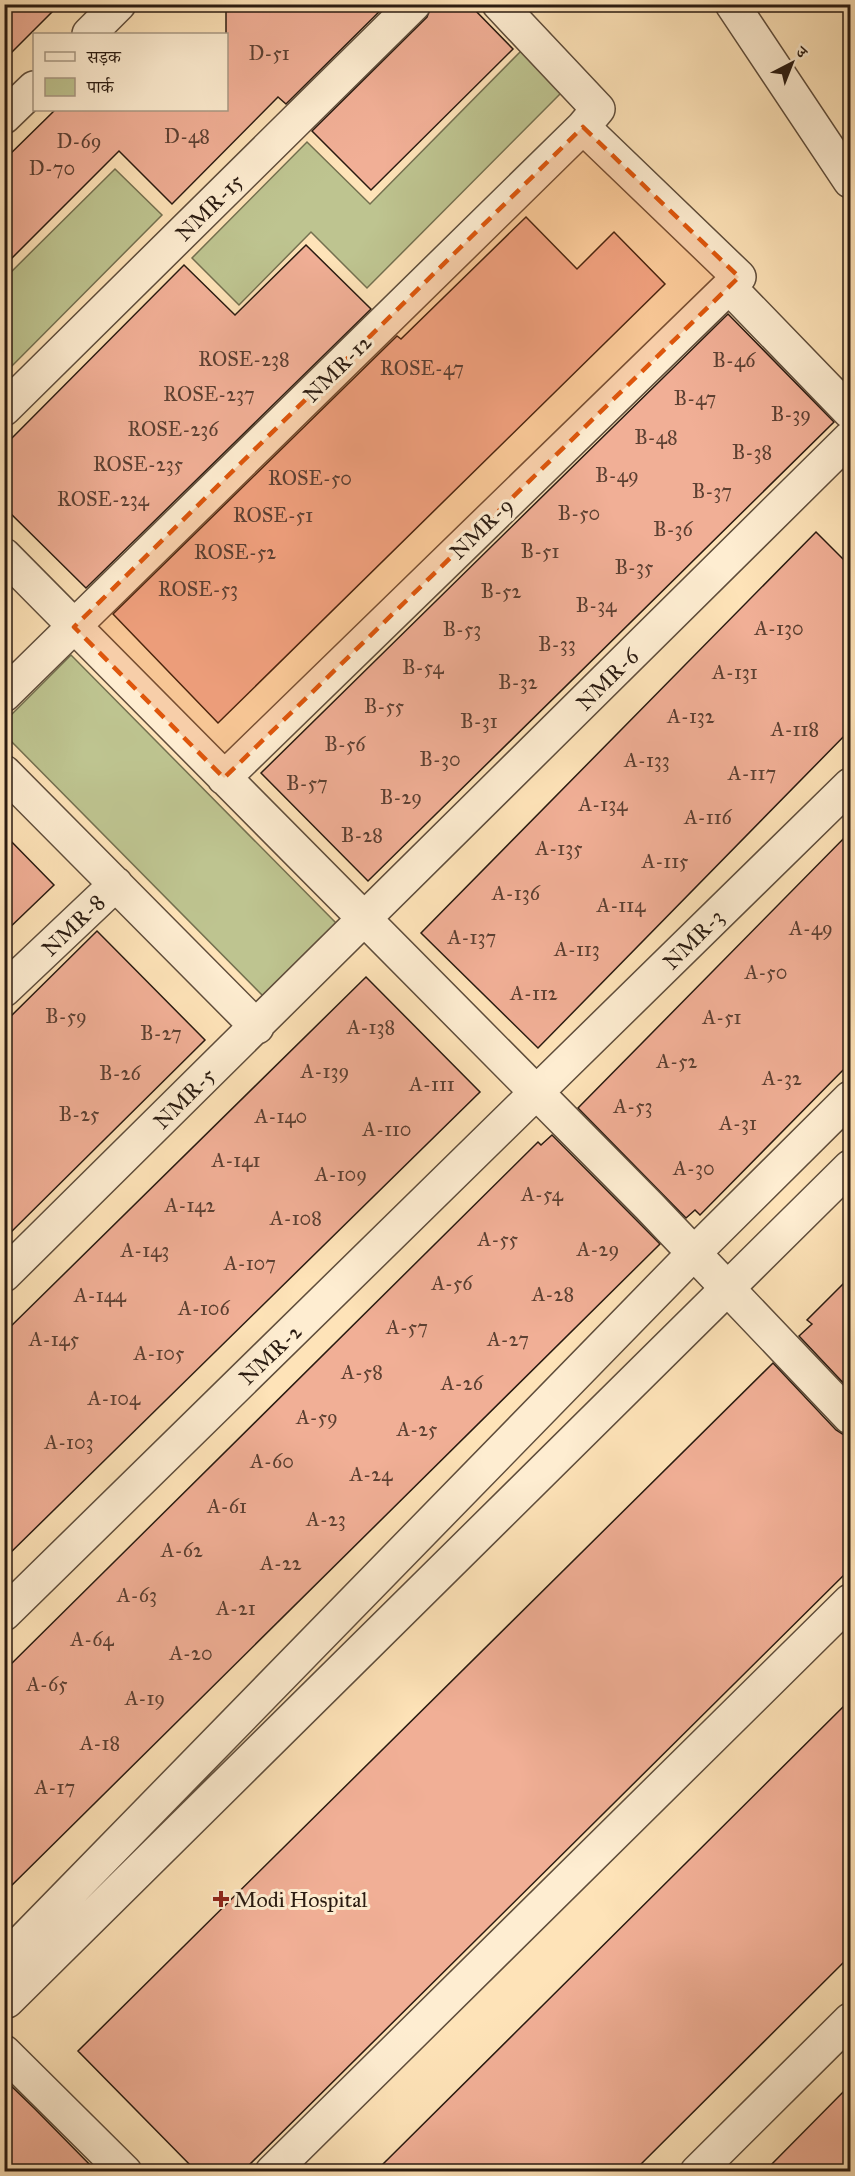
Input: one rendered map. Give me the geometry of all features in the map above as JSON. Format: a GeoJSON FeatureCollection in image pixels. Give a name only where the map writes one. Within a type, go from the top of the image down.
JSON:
{"type":"FeatureCollection","features":[{"type":"Feature","properties":{"kind":"street"},"geometry":{"type":"LineString","coordinates":[[90,33],[119,4]]}},
{"type":"Feature","properties":{"kind":"street","name":"NMR-15"},"geometry":{"type":"LineString","coordinates":[[4,409],[414,4]]}},
{"type":"Feature","properties":{"kind":"street"},"geometry":{"type":"LineString","coordinates":[[499,4],[591,118],[850,411]]}},
{"type":"Feature","properties":{"kind":"street"},"geometry":{"type":"LineString","coordinates":[[732,4],[850,182]]}},
{"type":"Feature","properties":{"kind":"street"},"geometry":{"type":"LineString","coordinates":[[4,117],[33,89]]}},
{"type":"Feature","properties":{"kind":"street","name":"NMR-12"},"geometry":{"type":"LineString","coordinates":[[4,695],[591,118]]}},
{"type":"Feature","properties":{"kind":"street","name":"NMR-9"},"geometry":{"type":"LineString","coordinates":[[224,778],[734,282]]}},
{"type":"Feature","properties":{"kind":"street","name":"NMR-6"},"geometry":{"type":"LineString","coordinates":[[364,921],[850,438]]}},
{"type":"Feature","properties":{"kind":"street"},"geometry":{"type":"LineString","coordinates":[[4,555],[364,921],[649,1206],[850,1417]]}},
{"type":"Feature","properties":{"kind":"street"},"geometry":{"type":"LineString","coordinates":[[4,772],[257,1026]]}},
{"type":"Feature","properties":{"kind":"street","name":"NMR-3"},"geometry":{"type":"LineString","coordinates":[[536,1094],[850,785]]}},
{"type":"Feature","properties":{"kind":"street","name":"NMR-8"},"geometry":{"type":"LineString","coordinates":[[4,990],[116,884]]}},
{"type":"Feature","properties":{"kind":"street","name":"NMR-5"},"geometry":{"type":"LineString","coordinates":[[4,1275],[364,921]]}},
{"type":"Feature","properties":{"kind":"street","name":"NMR-2"},"geometry":{"type":"LineString","coordinates":[[4,1614],[536,1094]]}},
{"type":"Feature","properties":{"kind":"street"},"geometry":{"type":"LineString","coordinates":[[4,1960],[693,1254],[850,1098]]}},
{"type":"Feature","properties":{"kind":"street"},"geometry":{"type":"LineString","coordinates":[[5,2006],[850,1167]]}},
{"type":"Feature","properties":{"kind":"street"},"geometry":{"type":"LineString","coordinates":[[272,2172],[850,1601]]}},
{"type":"Feature","properties":{"kind":"street"},"geometry":{"type":"LineString","coordinates":[[697,2172],[850,2020]]}},
{"type":"Feature","properties":{"kind":"street"},"geometry":{"type":"LineString","coordinates":[[4,2052],[125,2172]]}},
{"type":"Feature","properties":{"kind":"highlighted area"},"geometry":{"type":"Polygon","coordinates":[[[583,127],[739,277],[224,778],[74,627],[583,127]]]}},
{"type":"Feature","properties":{"kind":"green space"},"geometry":{"type":"Polygon","coordinates":[[[521,51],[562,92],[367,288],[311,232],[239,305],[192,258],[307,142],[370,204],[521,51]]]}},
{"type":"Feature","properties":{"kind":"green space"},"geometry":{"type":"Polygon","coordinates":[[[115,169],[162,215],[5,373],[5,275],[7,276],[115,169]]]}},
{"type":"Feature","properties":{"kind":"green space"},"geometry":{"type":"Polygon","coordinates":[[[71,655],[338,925],[265,998],[5,735],[5,721],[71,655]]]}},
{"type":"Feature","properties":{"kind":"building"},"geometry":{"type":"Polygon","coordinates":[[[4,4],[60,4],[4,60],[4,4]]]}},
{"type":"Feature","properties":{"kind":"building"},"geometry":{"type":"Polygon","coordinates":[[[226,4],[387,4],[286,104],[278,97],[172,204],[119,151],[4,266],[4,160],[54,111],[228,111],[228,33],[226,33],[226,4]]]}},
{"type":"Feature","properties":{"kind":"building"},"geometry":{"type":"Polygon","coordinates":[[[432,4],[469,4],[513,49],[371,190],[312,131],[427,17],[432,4]]]}},
{"type":"Feature","properties":{"kind":"building"},"geometry":{"type":"Polygon","coordinates":[[[526,217],[577,269],[614,232],[665,284],[218,723],[113,614],[397,336],[401,339],[526,217]]]}},
{"type":"Feature","properties":{"kind":"building"},"geometry":{"type":"Polygon","coordinates":[[[306,245],[371,309],[86,588],[4,507],[4,446],[184,265],[235,315],[306,245]]]}},
{"type":"Feature","properties":{"kind":"building"},"geometry":{"type":"Polygon","coordinates":[[[728,314],[834,422],[368,881],[261,773],[728,314]]]}},
{"type":"Feature","properties":{"kind":"building"},"geometry":{"type":"Polygon","coordinates":[[[816,532],[850,566],[850,730],[538,1048],[421,933],[816,532]]]}},
{"type":"Feature","properties":{"kind":"building"},"geometry":{"type":"Polygon","coordinates":[[[850,832],[850,1063],[700,1215],[695,1210],[686,1218],[578,1108],[850,832]]]}},
{"type":"Feature","properties":{"kind":"building"},"geometry":{"type":"Polygon","coordinates":[[[4,834],[54,885],[4,933],[4,834]]]}},
{"type":"Feature","properties":{"kind":"building"},"geometry":{"type":"Polygon","coordinates":[[[97,931],[205,1040],[4,1239],[4,1023],[97,931]]]}},
{"type":"Feature","properties":{"kind":"building"},"geometry":{"type":"Polygon","coordinates":[[[366,977],[480,1092],[4,1559],[4,1333],[366,977]]]}},
{"type":"Feature","properties":{"kind":"building"},"geometry":{"type":"Polygon","coordinates":[[[552,1135],[660,1244],[4,1893],[4,1671],[538,1142],[541,1145],[552,1135]]]}},
{"type":"Feature","properties":{"kind":"building"},"geometry":{"type":"Polygon","coordinates":[[[850,1277],[850,1390],[799,1336],[812,1324],[807,1320],[850,1277]]]}},
{"type":"Feature","properties":{"kind":"building"},"geometry":{"type":"Polygon","coordinates":[[[773,1363],[836,1430],[844,1435],[850,1435],[850,1569],[242,2172],[197,2172],[78,2051],[773,1363]]]}},
{"type":"Feature","properties":{"kind":"building"},"geometry":{"type":"Polygon","coordinates":[[[850,1700],[850,1956],[633,2172],[375,2172],[850,1700]]]}},
{"type":"Feature","properties":{"kind":"building"},"geometry":{"type":"Polygon","coordinates":[[[4,2079],[35,2109],[97,2172],[4,2172],[4,2079]]]}},
{"type":"Feature","properties":{"kind":"building"},"geometry":{"type":"Polygon","coordinates":[[[850,2085],[850,2172],[764,2172],[850,2085]]]}},
{"type":"Feature","properties":{"kind":"place","name":"Modi Hospital"},"geometry":{"type":"Point","coordinates":[221,1899]}}]}
